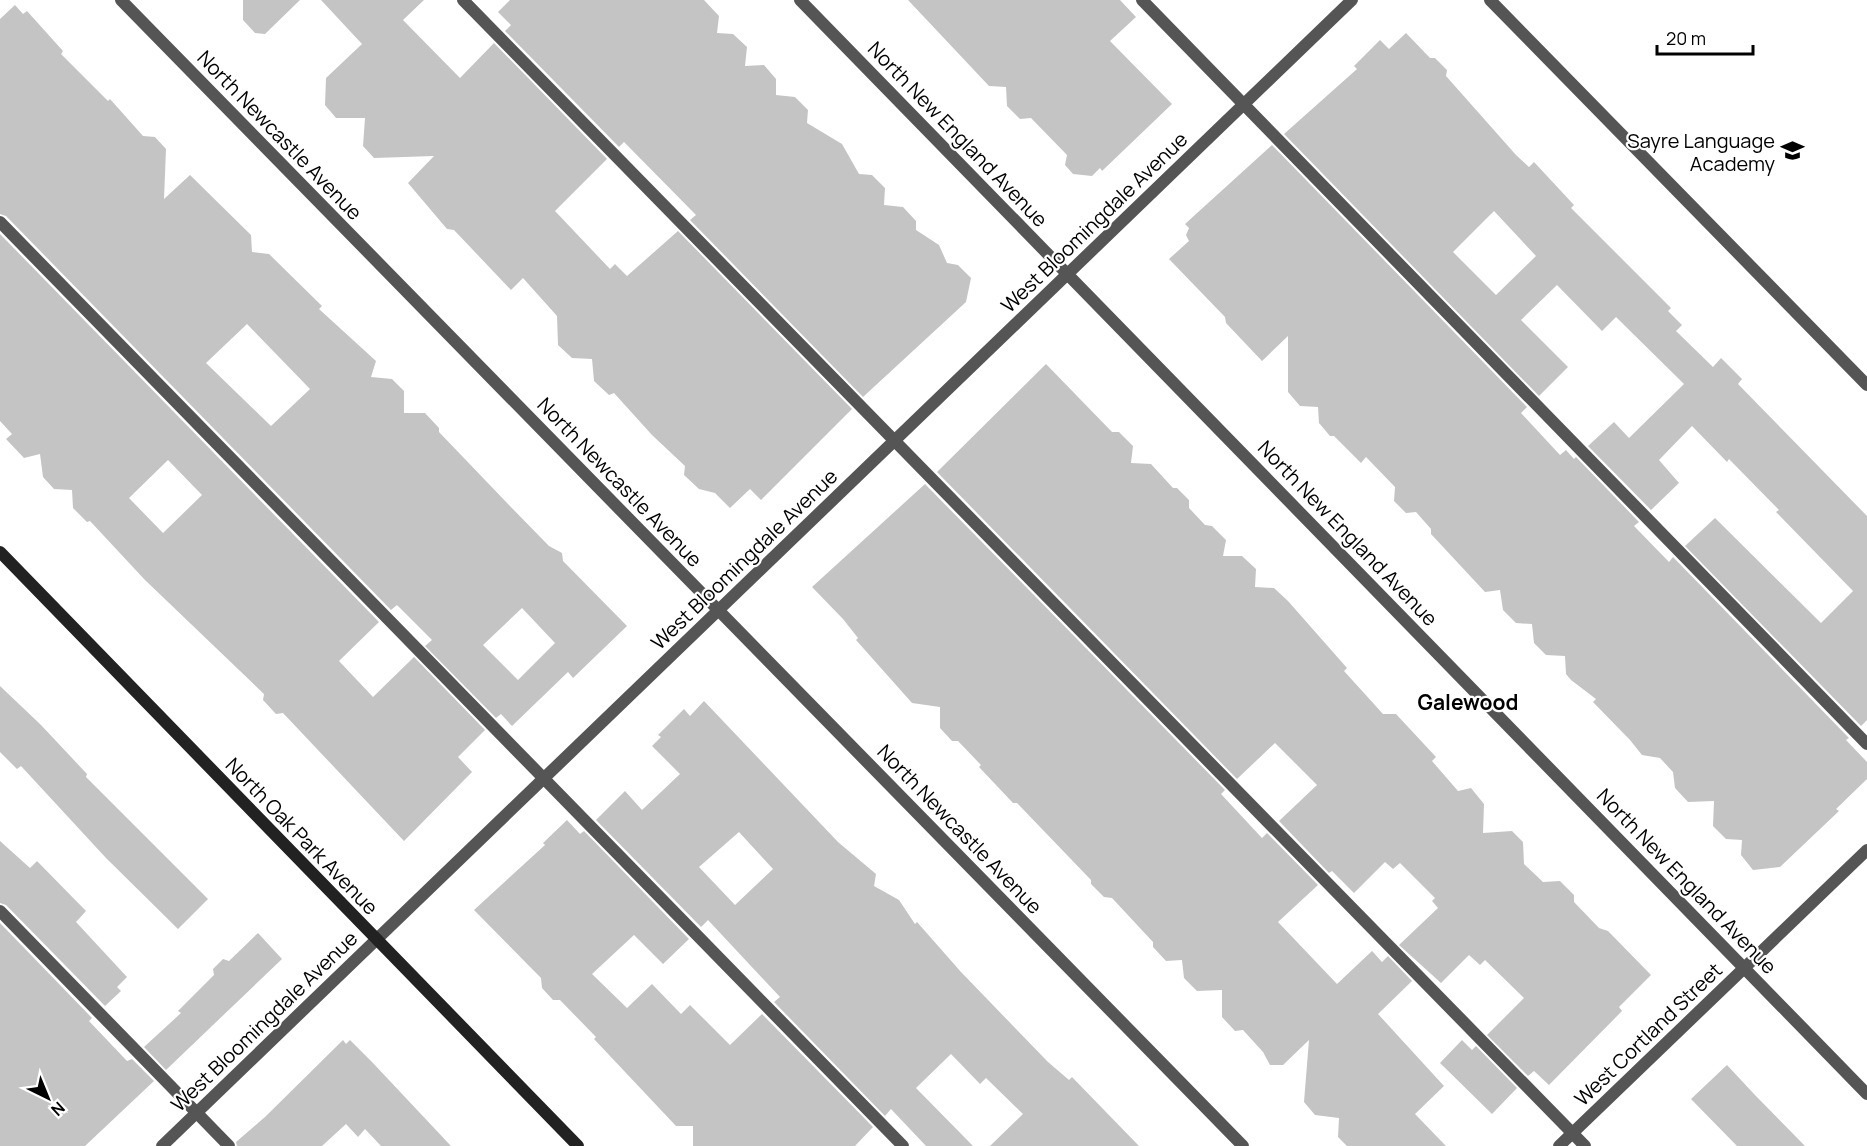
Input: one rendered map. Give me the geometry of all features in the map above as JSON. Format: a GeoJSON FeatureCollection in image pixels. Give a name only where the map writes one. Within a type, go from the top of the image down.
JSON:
{"type":"FeatureCollection","features":[{"type":"Feature","properties":{"kind":"street","name":"North Newcastle Avenue"},"geometry":{"type":"LineString","coordinates":[[121,0],[1243,1146]]}},
{"type":"Feature","properties":{"kind":"street"},"geometry":{"type":"LineString","coordinates":[[463,0],[1585,1146]]}},
{"type":"Feature","properties":{"kind":"street","name":"North New England Avenue"},"geometry":{"type":"LineString","coordinates":[[800,0],[1867,1094]]}},
{"type":"Feature","properties":{"kind":"street"},"geometry":{"type":"LineString","coordinates":[[1142,0],[1867,744]]}},
{"type":"Feature","properties":{"kind":"street","name":"West Bloomingdale Avenue"},"geometry":{"type":"LineString","coordinates":[[162,1146],[1352,0]]}},
{"type":"Feature","properties":{"kind":"street"},"geometry":{"type":"LineString","coordinates":[[1490,0],[1867,385]]}},
{"type":"Feature","properties":{"kind":"street"},"geometry":{"type":"LineString","coordinates":[[0,222],[903,1146]]}},
{"type":"Feature","properties":{"kind":"street","name":"North Oak Park Avenue"},"geometry":{"type":"LineString","coordinates":[[0,552],[578,1146]]}},
{"type":"Feature","properties":{"kind":"street","name":"West Cortland Street"},"geometry":{"type":"LineString","coordinates":[[1559,1146],[1867,850]]}},
{"type":"Feature","properties":{"kind":"street"},"geometry":{"type":"LineString","coordinates":[[0,911],[230,1146]]}},
{"type":"Feature","properties":{"kind":"building"},"geometry":{"type":"Polygon","coordinates":[[[243,0],[300,0],[265,34],[255,33],[243,20],[243,0]]]}},
{"type":"Feature","properties":{"kind":"building"},"geometry":{"type":"Polygon","coordinates":[[[321,0],[424,0],[403,20],[460,78],[494,43],[607,159],[555,211],[610,269],[615,264],[627,276],[678,231],[852,409],[761,500],[750,489],[730,508],[715,493],[699,489],[684,475],[685,466],[652,435],[614,393],[609,395],[594,381],[592,359],[572,358],[558,345],[557,316],[523,278],[511,290],[454,230],[447,229],[408,183],[434,156],[374,158],[363,146],[365,118],[336,118],[325,105],[326,78],[362,44],[321,0]]]}},
{"type":"Feature","properties":{"kind":"building"},"geometry":{"type":"Polygon","coordinates":[[[510,0],[704,0],[719,16],[717,33],[733,34],[747,47],[745,66],[764,65],[776,79],[776,95],[795,97],[808,110],[807,123],[842,144],[859,174],[872,175],[885,188],[884,205],[903,207],[916,221],[916,230],[939,245],[947,263],[958,265],[971,278],[966,302],[863,397],[690,220],[696,215],[624,142],[619,147],[505,31],[511,25],[498,12],[510,0]]]}},
{"type":"Feature","properties":{"kind":"building"},"geometry":{"type":"Polygon","coordinates":[[[908,0],[1120,0],[1136,17],[1110,41],[1172,104],[1102,171],[1100,168],[1092,176],[1073,174],[1065,165],[1067,155],[1031,118],[1020,119],[1007,106],[1006,87],[989,86],[908,0]]]}},
{"type":"Feature","properties":{"kind":"building"},"geometry":{"type":"Polygon","coordinates":[[[15,5],[23,14],[27,11],[63,51],[61,54],[108,101],[110,99],[143,136],[155,137],[166,149],[164,199],[190,175],[251,235],[252,252],[269,254],[322,306],[319,309],[376,361],[371,377],[392,379],[404,391],[404,413],[425,413],[439,428],[439,432],[549,546],[562,553],[563,561],[627,626],[573,678],[568,672],[512,726],[501,714],[496,718],[425,646],[432,640],[397,605],[391,610],[6,216],[0,214],[0,19],[15,5]],[[247,324],[206,363],[271,426],[310,389],[247,324]],[[522,608],[483,645],[518,680],[555,643],[522,608]]]}},
{"type":"Feature","properties":{"kind":"building"},"geometry":{"type":"Polygon","coordinates":[[[1406,33],[1430,58],[1435,58],[1447,70],[1446,76],[1516,155],[1529,167],[1534,162],[1574,205],[1571,208],[1671,308],[1668,311],[1682,325],[1676,331],[1713,367],[1721,358],[1742,379],[1738,384],[1867,516],[1867,720],[1861,726],[1685,546],[1715,518],[1821,623],[1853,591],[1776,512],[1779,510],[1729,459],[1727,462],[1692,426],[1659,460],[1679,483],[1651,510],[1588,446],[1614,422],[1629,438],[1684,384],[1616,317],[1602,331],[1557,285],[1521,320],[1568,367],[1539,396],[1284,134],[1357,69],[1354,66],[1380,40],[1389,49],[1406,33]],[[1494,211],[1453,252],[1496,295],[1536,256],[1494,211]]]}},
{"type":"Feature","properties":{"kind":"building"},"geometry":{"type":"Polygon","coordinates":[[[1272,145],[1527,407],[1521,413],[1560,455],[1566,450],[1574,459],[1576,457],[1639,522],[1634,526],[1669,562],[1673,557],[1849,738],[1846,740],[1867,762],[1867,779],[1836,809],[1839,811],[1780,867],[1753,870],[1741,855],[1742,840],[1726,839],[1713,826],[1714,801],[1688,802],[1675,788],[1673,772],[1660,758],[1642,755],[1593,702],[1596,699],[1571,680],[1566,674],[1565,656],[1546,655],[1534,643],[1532,624],[1516,623],[1503,610],[1500,590],[1485,592],[1431,534],[1431,529],[1416,512],[1406,513],[1394,501],[1395,487],[1366,457],[1361,463],[1334,436],[1330,436],[1319,423],[1318,407],[1300,406],[1288,392],[1288,336],[1262,361],[1226,323],[1225,317],[1169,259],[1189,241],[1186,235],[1189,228],[1185,224],[1272,145]]]}},
{"type":"Feature","properties":{"kind":"building"},"geometry":{"type":"Polygon","coordinates":[[[0,234],[379,622],[339,661],[373,697],[414,657],[485,730],[458,757],[472,772],[404,841],[283,713],[276,714],[263,700],[264,694],[145,580],[90,521],[87,522],[73,508],[72,490],[54,489],[43,477],[40,454],[24,458],[6,439],[12,434],[0,421],[0,234]],[[168,460],[129,498],[163,533],[202,495],[168,460]]]}},
{"type":"Feature","properties":{"kind":"building"},"geometry":{"type":"Polygon","coordinates":[[[1046,364],[1112,432],[1119,432],[1133,446],[1131,463],[1151,464],[1173,488],[1177,488],[1189,500],[1189,508],[1205,525],[1212,526],[1226,540],[1223,556],[1242,556],[1256,569],[1255,587],[1274,588],[1288,601],[1347,668],[1344,671],[1383,714],[1396,714],[1436,757],[1432,761],[1458,791],[1471,788],[1484,804],[1483,833],[1512,831],[1523,842],[1524,864],[1543,882],[1560,881],[1574,895],[1574,902],[1599,928],[1608,931],[1651,975],[1619,1007],[1622,1011],[1549,1085],[1534,1071],[1528,1076],[1487,1035],[1524,998],[1485,960],[1480,965],[1469,955],[1441,983],[1399,945],[1438,908],[1432,901],[1435,898],[1400,863],[1393,869],[1385,862],[1354,893],[1332,871],[1329,873],[1279,821],[1317,785],[1275,743],[1237,779],[937,472],[1046,364]]]}},
{"type":"Feature","properties":{"kind":"building"},"geometry":{"type":"Polygon","coordinates":[[[925,484],[1225,790],[1221,794],[1262,838],[1267,833],[1318,885],[1278,922],[1337,984],[1372,951],[1382,962],[1388,956],[1412,981],[1378,1014],[1444,1086],[1415,1114],[1446,1146],[1347,1146],[1338,1137],[1339,1118],[1315,1115],[1304,1102],[1309,1040],[1283,1065],[1270,1065],[1263,1052],[1243,1030],[1235,1031],[1222,1017],[1222,990],[1197,991],[1184,978],[1182,960],[1166,961],[1153,947],[1153,942],[1112,898],[1104,897],[1091,884],[1091,880],[1017,803],[1013,803],[979,767],[981,765],[958,741],[952,741],[940,728],[940,707],[912,703],[856,640],[858,638],[843,619],[812,587],[925,484]]]}},
{"type":"Feature","properties":{"kind":"building"},"geometry":{"type":"Polygon","coordinates":[[[0,686],[41,725],[87,774],[86,777],[208,899],[178,929],[106,858],[21,766],[17,769],[0,752],[0,686]]]}},
{"type":"Feature","properties":{"kind":"building"},"geometry":{"type":"Polygon","coordinates":[[[704,701],[838,842],[876,874],[874,886],[899,900],[915,924],[917,922],[961,972],[1048,1062],[1069,1080],[1072,1077],[1139,1146],[990,1146],[1023,1114],[986,1078],[980,1084],[951,1054],[916,1088],[973,1146],[926,1146],[891,1109],[885,1116],[774,1002],[780,997],[708,920],[701,927],[596,820],[625,791],[642,810],[680,774],[652,746],[661,737],[658,735],[684,709],[690,716],[704,701]],[[739,832],[699,867],[735,905],[773,869],[739,832]]]}},
{"type":"Feature","properties":{"kind":"building"},"geometry":{"type":"Polygon","coordinates":[[[567,820],[580,834],[584,831],[689,939],[663,964],[634,935],[592,974],[627,1008],[652,984],[681,1014],[690,1005],[730,1045],[762,1014],[873,1127],[855,1146],[693,1146],[693,1126],[676,1126],[594,1039],[596,1037],[560,1000],[553,1000],[542,988],[541,978],[474,910],[545,845],[543,843],[567,820]]]}},
{"type":"Feature","properties":{"kind":"building"},"geometry":{"type":"Polygon","coordinates":[[[0,841],[30,868],[37,861],[86,911],[76,922],[127,977],[117,987],[121,991],[105,1006],[6,905],[0,903],[0,841]]]}},
{"type":"Feature","properties":{"kind":"building"},"geometry":{"type":"Polygon","coordinates":[[[0,923],[92,1018],[89,1021],[127,1061],[132,1059],[154,1081],[85,1146],[0,1146],[0,923]]]}},
{"type":"Feature","properties":{"kind":"building"},"geometry":{"type":"Polygon","coordinates":[[[258,933],[282,959],[166,1070],[144,1047],[181,1013],[178,1011],[214,975],[213,969],[223,959],[229,961],[258,933]]]}},
{"type":"Feature","properties":{"kind":"building"},"geometry":{"type":"Polygon","coordinates":[[[343,1040],[346,1044],[350,1040],[451,1146],[381,1146],[365,1129],[358,1137],[346,1124],[322,1146],[237,1146],[236,1142],[265,1117],[343,1040]]]}},
{"type":"Feature","properties":{"kind":"building"},"geometry":{"type":"Polygon","coordinates":[[[1462,1040],[1472,1050],[1476,1046],[1517,1088],[1492,1114],[1440,1063],[1462,1040]]]}},
{"type":"Feature","properties":{"kind":"building"},"geometry":{"type":"Polygon","coordinates":[[[1727,1065],[1805,1146],[1737,1146],[1691,1099],[1727,1065]]]}},
{"type":"Feature","properties":{"kind":"place","name":"Sayre Language Academy"},"geometry":{"type":"Point","coordinates":[1793,151]}},
{"type":"Feature","properties":{"kind":"district","name":"Galewood"},"geometry":{"type":"Point","coordinates":[1468,702]}}]}
